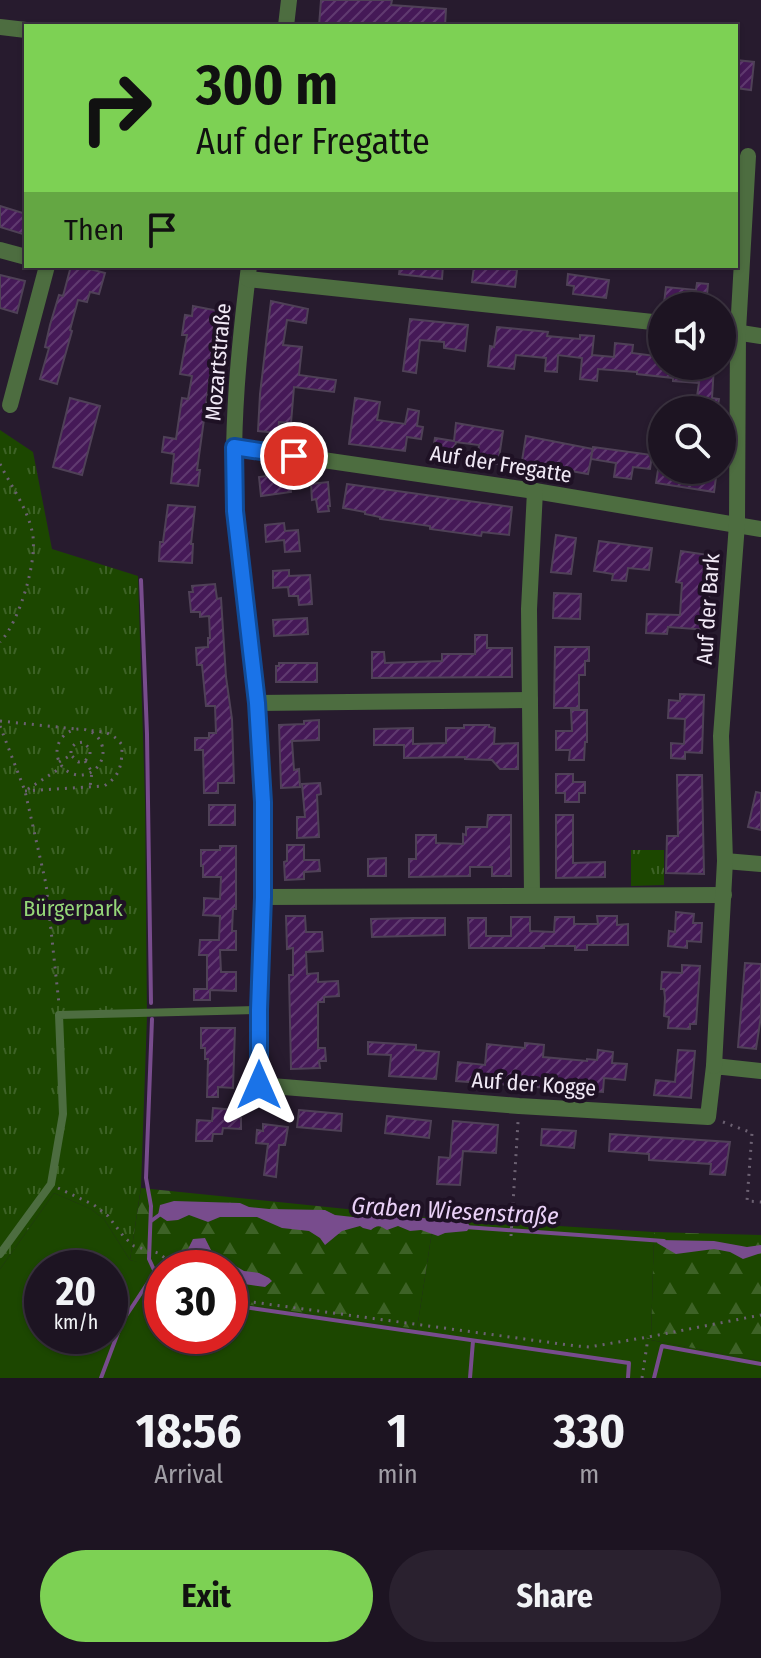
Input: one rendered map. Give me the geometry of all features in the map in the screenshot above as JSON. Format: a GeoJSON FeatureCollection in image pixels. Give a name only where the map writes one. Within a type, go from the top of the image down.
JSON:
{"type":"FeatureCollection","features":[{"type":"Feature","properties":{"kind":"street"},"geometry":{"type":"LineString","coordinates":[[286,24],[289,0]]}},
{"type":"Feature","properties":{"kind":"street"},"geometry":{"type":"LineString","coordinates":[[0,27],[24,30]]}},
{"type":"Feature","properties":{"kind":"street","name":"Auf der Bark"},"geometry":{"type":"LineString","coordinates":[[738,253],[748,156]]}},
{"type":"Feature","properties":{"kind":"street"},"geometry":{"type":"LineString","coordinates":[[0,250],[24,256]]}},
{"type":"Feature","properties":{"kind":"street"},"geometry":{"type":"LineString","coordinates":[[10,405],[46,268]]}},
{"type":"Feature","properties":{"kind":"street","name":"Auf der Bark"},"geometry":{"type":"LineString","coordinates":[[734,292],[736,268]]}},
{"type":"Feature","properties":{"kind":"street"},"geometry":{"type":"LineString","coordinates":[[248,272],[648,321]]}},
{"type":"Feature","properties":{"kind":"street","name":"Mozartstraße"},"geometry":{"type":"LineString","coordinates":[[248,272],[237,377],[234,447],[235,511],[257,703],[263,802],[259,1085]]}},
{"type":"Feature","properties":{"kind":"street"},"geometry":{"type":"LineString","coordinates":[[736,331],[761,336]]}},
{"type":"Feature","properties":{"kind":"street","name":"Auf der Bark"},"geometry":{"type":"LineString","coordinates":[[714,1066],[725,861],[721,736],[737,524],[732,380]]}},
{"type":"Feature","properties":{"kind":"street","name":"Auf der Fregatte"},"geometry":{"type":"LineString","coordinates":[[234,447],[535,491],[761,529]]}},
{"type":"Feature","properties":{"kind":"street"},"geometry":{"type":"LineString","coordinates":[[532,895],[529,609],[535,491]]}},
{"type":"Feature","properties":{"kind":"street"},"geometry":{"type":"LineString","coordinates":[[257,703],[530,700]]}},
{"type":"Feature","properties":{"kind":"street"},"geometry":{"type":"LineString","coordinates":[[725,861],[761,864]]}},
{"type":"Feature","properties":{"kind":"street"},"geometry":{"type":"LineString","coordinates":[[263,897],[724,895]]}},
{"type":"Feature","properties":{"kind":"street"},"geometry":{"type":"LineString","coordinates":[[708,1117],[714,1066],[761,1071]]}},
{"type":"Feature","properties":{"kind":"street","name":"Auf der Kogge"},"geometry":{"type":"LineString","coordinates":[[259,1085],[519,1106],[708,1117]]}},
{"type":"Feature","properties":{"kind":"lane"},"geometry":{"type":"LineString","coordinates":[[0,1254],[51,1184],[63,1114],[59,1015],[259,1010]]}},
{"type":"Feature","properties":{"kind":"path"},"geometry":{"type":"LineString","coordinates":[[0,464],[33,534],[30,576],[23,600],[0,642]]}},
{"type":"Feature","properties":{"kind":"path"},"geometry":{"type":"LineString","coordinates":[[0,480],[6,475]]}},
{"type":"Feature","properties":{"kind":"path"},"geometry":{"type":"LineString","coordinates":[[25,791],[104,786],[114,780],[120,771],[122,745],[116,736],[104,732],[0,723],[25,791],[46,884],[59,1015]]}},
{"type":"Feature","properties":{"kind":"path"},"geometry":{"type":"LineString","coordinates":[[79,729],[61,739],[57,754],[60,765],[74,775],[92,772]]}},
{"type":"Feature","properties":{"kind":"path"},"geometry":{"type":"LineString","coordinates":[[86,730],[98,738],[103,748],[102,759],[92,772],[90,787]]}},
{"type":"Feature","properties":{"kind":"path"},"geometry":{"type":"LineString","coordinates":[[79,742],[86,743],[91,752],[85,761],[78,762],[71,755],[71,748],[79,742]]}},
{"type":"Feature","properties":{"kind":"path"},"geometry":{"type":"LineString","coordinates":[[25,791],[71,755]]}},
{"type":"Feature","properties":{"kind":"path"},"geometry":{"type":"LineString","coordinates":[[85,761],[92,772]]}},
{"type":"Feature","properties":{"kind":"path"},"geometry":{"type":"LineString","coordinates":[[511,1236],[519,1106]]}},
{"type":"Feature","properties":{"kind":"path"},"geometry":{"type":"LineString","coordinates":[[708,1117],[752,1133],[747,1201],[761,1202]]}},
{"type":"Feature","properties":{"kind":"path"},"geometry":{"type":"LineString","coordinates":[[51,1184],[94,1205],[134,1246],[146,1250]]}},
{"type":"Feature","properties":{"kind":"path"},"geometry":{"type":"LineString","coordinates":[[248,1301],[589,1347],[761,1315]]}},
{"type":"Feature","properties":{"kind":"path"},"geometry":{"type":"LineString","coordinates":[[642,1378],[648,1337]]}},
{"type":"Feature","properties":{"kind":"green space","name":"Bürgerpark"},"geometry":{"type":"Polygon","coordinates":[[[0,430],[33,452],[52,549],[138,576],[147,1016],[141,1187],[130,1260],[128,1250],[124,1250],[104,1219],[91,1209],[54,1193],[0,1269],[0,430]]]}},
{"type":"Feature","properties":{"kind":"green space"},"geometry":{"type":"Polygon","coordinates":[[[631,850],[664,850],[664,885],[631,886],[631,850]]]}},
{"type":"Feature","properties":{"kind":"green space"},"geometry":{"type":"Polygon","coordinates":[[[141,1188],[434,1218],[417,1329],[248,1305],[248,1250],[144,1250],[144,1263],[130,1260],[141,1188]]]}},
{"type":"Feature","properties":{"kind":"green space"},"geometry":{"type":"Polygon","coordinates":[[[54,1193],[91,1209],[104,1219],[124,1250],[24,1250],[24,1354],[128,1354],[128,1257],[144,1263],[144,1354],[248,1354],[248,1305],[417,1329],[434,1218],[654,1232],[651,1340],[761,1361],[761,1378],[0,1378],[0,1269],[54,1193]]]}},
{"type":"Feature","properties":{"kind":"green space"},"geometry":{"type":"Polygon","coordinates":[[[654,1232],[761,1235],[761,1361],[651,1340],[654,1232]]]}},
{"type":"Feature","properties":{"kind":"shaded area"},"geometry":{"type":"Polygon","coordinates":[[[174,1201],[325,1210],[335,1215],[353,1217],[387,1214],[468,1223],[470,1227],[467,1231],[438,1236],[398,1226],[387,1230],[377,1226],[371,1230],[360,1226],[342,1231],[325,1245],[309,1231],[282,1228],[257,1217],[220,1217],[208,1222],[189,1215],[167,1221],[158,1215],[160,1205],[174,1201]]]}},
{"type":"Feature","properties":{"kind":"shaded area"},"geometry":{"type":"Polygon","coordinates":[[[205,1238],[211,1250],[189,1250],[193,1239],[205,1238]]]}},
{"type":"Feature","properties":{"kind":"shaded area"},"geometry":{"type":"Polygon","coordinates":[[[658,1240],[714,1241],[747,1247],[761,1245],[761,1253],[743,1259],[714,1249],[676,1254],[657,1243],[658,1240]]]}},
{"type":"Feature","properties":{"kind":"shaded area"},"geometry":{"type":"Polygon","coordinates":[[[248,1272],[269,1278],[272,1281],[265,1287],[248,1285],[248,1272]]]}},
{"type":"Feature","properties":{"kind":"building"},"geometry":{"type":"Polygon","coordinates":[[[321,0],[392,0],[391,5],[446,9],[445,24],[319,24],[321,0]]]}},
{"type":"Feature","properties":{"kind":"building"},"geometry":{"type":"Polygon","coordinates":[[[738,60],[754,62],[751,90],[738,88],[738,60]]]}},
{"type":"Feature","properties":{"kind":"building"},"geometry":{"type":"Polygon","coordinates":[[[0,206],[24,213],[24,234],[0,227],[0,206]]]}},
{"type":"Feature","properties":{"kind":"building"},"geometry":{"type":"Polygon","coordinates":[[[70,268],[105,273],[99,294],[90,292],[87,302],[78,300],[57,384],[40,379],[49,348],[45,347],[50,325],[59,295],[63,296],[70,268]]]}},
{"type":"Feature","properties":{"kind":"building"},"geometry":{"type":"Polygon","coordinates":[[[400,268],[443,268],[442,279],[399,274],[400,268]]]}},
{"type":"Feature","properties":{"kind":"building"},"geometry":{"type":"Polygon","coordinates":[[[474,268],[517,270],[515,287],[472,282],[474,268]]]}},
{"type":"Feature","properties":{"kind":"building"},"geometry":{"type":"Polygon","coordinates":[[[568,274],[609,280],[606,298],[573,294],[574,286],[567,285],[568,274]]]}},
{"type":"Feature","properties":{"kind":"building"},"geometry":{"type":"Polygon","coordinates":[[[0,275],[25,281],[17,313],[0,308],[0,275]]]}},
{"type":"Feature","properties":{"kind":"building"},"geometry":{"type":"Polygon","coordinates":[[[697,283],[708,284],[707,292],[665,292],[666,287],[696,290],[697,283]]]}},
{"type":"Feature","properties":{"kind":"building"},"geometry":{"type":"Polygon","coordinates":[[[271,301],[308,309],[306,323],[287,320],[283,345],[302,347],[299,375],[336,380],[334,392],[294,387],[291,423],[279,422],[278,433],[258,431],[271,301]]]}},
{"type":"Feature","properties":{"kind":"building"},"geometry":{"type":"Polygon","coordinates":[[[193,306],[219,311],[197,470],[200,470],[198,486],[171,483],[174,454],[162,452],[164,437],[176,439],[182,398],[188,399],[192,376],[180,374],[187,335],[182,335],[185,315],[192,316],[193,306]]]}},
{"type":"Feature","properties":{"kind":"building"},"geometry":{"type":"Polygon","coordinates":[[[410,319],[468,325],[465,351],[444,348],[444,342],[420,340],[416,373],[403,371],[410,319]]]}},
{"type":"Feature","properties":{"kind":"building"},"geometry":{"type":"Polygon","coordinates":[[[497,327],[548,332],[547,336],[580,339],[580,335],[594,336],[592,355],[614,357],[615,343],[633,345],[632,353],[648,355],[648,375],[598,369],[597,381],[580,379],[582,358],[558,355],[557,372],[545,371],[546,358],[516,355],[514,369],[488,366],[490,346],[494,347],[497,327]]]}},
{"type":"Feature","properties":{"kind":"building"},"geometry":{"type":"Polygon","coordinates":[[[713,380],[712,396],[697,396],[699,383],[673,381],[713,380]]]}},
{"type":"Feature","properties":{"kind":"building"},"geometry":{"type":"Polygon","coordinates":[[[70,398],[100,406],[82,475],[53,467],[70,398]]]}},
{"type":"Feature","properties":{"kind":"building"},"geometry":{"type":"Polygon","coordinates":[[[355,398],[380,402],[377,420],[405,424],[408,409],[419,411],[417,426],[423,427],[421,439],[407,437],[405,451],[349,444],[355,398]]]}},
{"type":"Feature","properties":{"kind":"building"},"geometry":{"type":"Polygon","coordinates":[[[456,423],[503,431],[498,464],[477,461],[479,445],[456,442],[453,458],[432,455],[435,438],[454,441],[456,423]]]}},
{"type":"Feature","properties":{"kind":"building"},"geometry":{"type":"Polygon","coordinates":[[[526,436],[593,449],[588,474],[543,466],[542,470],[521,467],[526,436]]]}},
{"type":"Feature","properties":{"kind":"building"},"geometry":{"type":"Polygon","coordinates":[[[593,447],[648,454],[648,469],[633,467],[631,479],[614,477],[616,463],[591,459],[593,447]]]}},
{"type":"Feature","properties":{"kind":"building"},"geometry":{"type":"Polygon","coordinates":[[[289,473],[291,492],[261,496],[259,477],[289,473]]]}},
{"type":"Feature","properties":{"kind":"building"},"geometry":{"type":"Polygon","coordinates":[[[328,482],[329,511],[318,512],[316,499],[312,500],[311,484],[328,482]]]}},
{"type":"Feature","properties":{"kind":"building"},"geometry":{"type":"Polygon","coordinates":[[[347,484],[512,507],[509,535],[482,532],[481,536],[430,529],[430,526],[380,519],[365,512],[343,508],[347,484]]]}},
{"type":"Feature","properties":{"kind":"building"},"geometry":{"type":"Polygon","coordinates":[[[662,484],[715,484],[714,492],[662,484]]]}},
{"type":"Feature","properties":{"kind":"building"},"geometry":{"type":"Polygon","coordinates":[[[168,505],[195,507],[192,563],[159,561],[168,505]]]}},
{"type":"Feature","properties":{"kind":"building"},"geometry":{"type":"Polygon","coordinates":[[[284,523],[285,531],[298,530],[300,551],[285,552],[284,540],[266,542],[265,525],[284,523]]]}},
{"type":"Feature","properties":{"kind":"building"},"geometry":{"type":"Polygon","coordinates":[[[556,535],[576,538],[571,574],[551,572],[556,535]]]}},
{"type":"Feature","properties":{"kind":"building"},"geometry":{"type":"Polygon","coordinates":[[[599,541],[652,548],[649,570],[628,568],[626,581],[612,580],[613,574],[594,571],[599,541]]]}},
{"type":"Feature","properties":{"kind":"building"},"geometry":{"type":"Polygon","coordinates":[[[681,551],[715,556],[708,605],[709,630],[668,627],[667,634],[646,633],[647,614],[680,615],[682,583],[676,582],[681,551]]]}},
{"type":"Feature","properties":{"kind":"building"},"geometry":{"type":"Polygon","coordinates":[[[289,570],[289,576],[310,575],[312,604],[299,605],[298,596],[289,596],[288,587],[273,588],[273,571],[289,570]]]}},
{"type":"Feature","properties":{"kind":"building"},"geometry":{"type":"Polygon","coordinates":[[[215,584],[217,599],[221,598],[232,719],[234,783],[218,783],[218,793],[204,793],[203,750],[195,750],[195,738],[209,738],[209,733],[216,733],[215,706],[206,706],[202,665],[197,665],[196,648],[208,647],[209,616],[200,617],[200,612],[191,612],[189,592],[193,592],[192,586],[215,584]]]}},
{"type":"Feature","properties":{"kind":"building"},"geometry":{"type":"Polygon","coordinates":[[[554,593],[581,594],[580,619],[553,618],[554,593]]]}},
{"type":"Feature","properties":{"kind":"building"},"geometry":{"type":"Polygon","coordinates":[[[307,618],[308,634],[274,636],[273,620],[307,618]]]}},
{"type":"Feature","properties":{"kind":"building"},"geometry":{"type":"Polygon","coordinates":[[[475,635],[487,635],[487,648],[512,648],[512,677],[372,678],[372,652],[384,652],[385,663],[442,661],[442,654],[475,654],[475,635]]]}},
{"type":"Feature","properties":{"kind":"building"},"geometry":{"type":"Polygon","coordinates":[[[555,647],[589,647],[585,675],[579,675],[579,708],[554,708],[555,647]]]}},
{"type":"Feature","properties":{"kind":"building"},"geometry":{"type":"Polygon","coordinates":[[[279,663],[317,663],[317,682],[276,682],[276,666],[279,663]]]}},
{"type":"Feature","properties":{"kind":"building"},"geometry":{"type":"Polygon","coordinates":[[[680,694],[704,695],[702,753],[685,752],[685,759],[671,758],[671,743],[684,744],[685,719],[668,718],[669,700],[680,701],[680,694]]]}},
{"type":"Feature","properties":{"kind":"building"},"geometry":{"type":"Polygon","coordinates":[[[571,710],[587,710],[584,760],[569,760],[570,750],[556,750],[556,731],[572,731],[571,710]]]}},
{"type":"Feature","properties":{"kind":"building"},"geometry":{"type":"Polygon","coordinates":[[[319,720],[319,740],[292,741],[294,770],[299,769],[300,787],[281,788],[279,725],[319,720]]]}},
{"type":"Feature","properties":{"kind":"building"},"geometry":{"type":"Polygon","coordinates":[[[464,725],[489,725],[495,728],[494,744],[518,743],[518,769],[500,769],[492,760],[465,757],[404,758],[404,745],[374,745],[374,729],[413,728],[413,744],[446,743],[446,728],[464,728],[464,725]]]}},
{"type":"Feature","properties":{"kind":"building"},"geometry":{"type":"Polygon","coordinates":[[[556,774],[573,774],[573,782],[585,782],[585,793],[579,793],[579,802],[565,802],[565,793],[556,793],[556,774]]]}},
{"type":"Feature","properties":{"kind":"building"},"geometry":{"type":"Polygon","coordinates":[[[677,775],[702,775],[704,874],[666,873],[667,836],[678,836],[677,775]]]}},
{"type":"Feature","properties":{"kind":"building"},"geometry":{"type":"Polygon","coordinates":[[[320,783],[321,794],[317,795],[319,837],[297,838],[297,817],[305,817],[302,784],[320,783]]]}},
{"type":"Feature","properties":{"kind":"building"},"geometry":{"type":"Polygon","coordinates":[[[756,792],[761,793],[761,830],[748,827],[756,792]]]}},
{"type":"Feature","properties":{"kind":"building"},"geometry":{"type":"Polygon","coordinates":[[[209,805],[235,805],[235,825],[209,825],[209,805]]]}},
{"type":"Feature","properties":{"kind":"building"},"geometry":{"type":"Polygon","coordinates":[[[488,815],[511,815],[511,876],[492,876],[492,867],[470,867],[470,876],[409,877],[409,859],[416,859],[416,835],[436,835],[436,843],[463,844],[466,827],[487,827],[488,815]]]}},
{"type":"Feature","properties":{"kind":"building"},"geometry":{"type":"Polygon","coordinates":[[[556,815],[573,815],[573,863],[605,862],[605,877],[556,878],[556,815]]]}},
{"type":"Feature","properties":{"kind":"building"},"geometry":{"type":"Polygon","coordinates":[[[287,845],[304,845],[304,860],[319,860],[320,871],[304,872],[304,879],[285,880],[287,845]]]}},
{"type":"Feature","properties":{"kind":"building"},"geometry":{"type":"Polygon","coordinates":[[[220,846],[236,846],[236,909],[233,909],[232,931],[236,931],[236,950],[220,950],[221,972],[236,972],[236,991],[210,990],[210,1000],[194,1000],[194,989],[207,989],[207,955],[199,955],[200,940],[219,940],[220,916],[203,915],[204,898],[220,899],[221,877],[203,877],[201,850],[220,850],[220,846]]]}},
{"type":"Feature","properties":{"kind":"building"},"geometry":{"type":"Polygon","coordinates":[[[386,858],[386,876],[368,876],[368,859],[386,858]]]}},
{"type":"Feature","properties":{"kind":"building"},"geometry":{"type":"Polygon","coordinates":[[[676,912],[694,914],[693,923],[702,923],[701,942],[687,941],[687,948],[668,946],[669,931],[675,932],[676,912]]]}},
{"type":"Feature","properties":{"kind":"building"},"geometry":{"type":"Polygon","coordinates":[[[286,916],[305,916],[306,932],[322,932],[323,951],[306,952],[307,974],[318,973],[318,982],[338,981],[339,996],[324,997],[324,1002],[318,1002],[318,1048],[325,1048],[326,1061],[319,1061],[320,1068],[291,1069],[289,975],[293,975],[293,948],[287,949],[286,916]]]}},
{"type":"Feature","properties":{"kind":"building"},"geometry":{"type":"Polygon","coordinates":[[[597,916],[617,916],[617,925],[628,924],[628,945],[587,945],[587,950],[575,950],[575,946],[469,948],[468,918],[486,918],[486,936],[511,936],[511,917],[530,917],[530,931],[554,932],[555,917],[574,917],[574,924],[598,924],[597,916]]]}},
{"type":"Feature","properties":{"kind":"building"},"geometry":{"type":"Polygon","coordinates":[[[445,918],[445,935],[372,937],[371,919],[445,918]]]}},
{"type":"Feature","properties":{"kind":"building"},"geometry":{"type":"Polygon","coordinates":[[[745,963],[761,964],[761,1016],[756,1049],[738,1047],[745,963]]]}},
{"type":"Feature","properties":{"kind":"building"},"geometry":{"type":"Polygon","coordinates":[[[682,965],[700,966],[696,1024],[690,1024],[690,1029],[668,1028],[669,1017],[664,1016],[664,989],[661,989],[662,972],[682,973],[682,965]]]}},
{"type":"Feature","properties":{"kind":"building"},"geometry":{"type":"Polygon","coordinates":[[[201,1028],[235,1028],[233,1088],[218,1087],[218,1097],[207,1097],[208,1059],[205,1059],[205,1048],[201,1048],[201,1028]]]}},
{"type":"Feature","properties":{"kind":"building"},"geometry":{"type":"Polygon","coordinates":[[[368,1042],[416,1045],[416,1050],[439,1052],[436,1079],[389,1076],[391,1055],[368,1054],[368,1042]]]}},
{"type":"Feature","properties":{"kind":"building"},"geometry":{"type":"Polygon","coordinates":[[[525,1043],[544,1045],[543,1057],[587,1061],[597,1060],[598,1050],[613,1052],[612,1063],[627,1064],[625,1080],[604,1078],[603,1092],[456,1081],[458,1062],[485,1065],[487,1044],[525,1048],[525,1043]]]}},
{"type":"Feature","properties":{"kind":"building"},"geometry":{"type":"Polygon","coordinates":[[[678,1050],[695,1051],[691,1098],[654,1095],[656,1080],[675,1082],[678,1050]]]}},
{"type":"Feature","properties":{"kind":"building"},"geometry":{"type":"Polygon","coordinates":[[[213,1108],[236,1110],[235,1117],[241,1118],[241,1129],[223,1128],[222,1134],[213,1134],[212,1141],[196,1141],[197,1120],[212,1121],[213,1108]]]}},
{"type":"Feature","properties":{"kind":"building"},"geometry":{"type":"Polygon","coordinates":[[[299,1110],[342,1114],[341,1131],[297,1127],[299,1110]]]}},
{"type":"Feature","properties":{"kind":"building"},"geometry":{"type":"Polygon","coordinates":[[[387,1116],[431,1121],[429,1138],[385,1133],[387,1116]]]}},
{"type":"Feature","properties":{"kind":"building"},"geometry":{"type":"Polygon","coordinates":[[[453,1121],[498,1125],[496,1153],[463,1151],[460,1185],[437,1184],[439,1157],[450,1158],[453,1121]]]}},
{"type":"Feature","properties":{"kind":"building"},"geometry":{"type":"Polygon","coordinates":[[[263,1124],[288,1127],[285,1145],[279,1145],[276,1177],[264,1175],[268,1144],[256,1143],[257,1130],[263,1131],[263,1124]]]}},
{"type":"Feature","properties":{"kind":"building"},"geometry":{"type":"Polygon","coordinates":[[[542,1129],[576,1131],[574,1148],[541,1145],[542,1129]]]}},
{"type":"Feature","properties":{"kind":"building"},"geometry":{"type":"Polygon","coordinates":[[[610,1134],[730,1142],[725,1175],[710,1174],[711,1164],[649,1160],[649,1154],[609,1151],[610,1134]]]}},
{"type":"Feature","properties":{"kind":"waterway"},"geometry":{"type":"LineString","coordinates":[[141,580],[151,1003]]}},
{"type":"Feature","properties":{"kind":"waterway"},"geometry":{"type":"LineString","coordinates":[[149,1250],[151,1206],[146,1178],[152,1019]]}},
{"type":"Feature","properties":{"kind":"waterway","name":"Graben Wiesenstraße"},"geometry":{"type":"LineString","coordinates":[[151,1221],[162,1213]]}},
{"type":"Feature","properties":{"kind":"waterway","name":"Graben Wiesenstraße"},"geometry":{"type":"LineString","coordinates":[[465,1227],[664,1241]]}},
{"type":"Feature","properties":{"kind":"waterway"},"geometry":{"type":"LineString","coordinates":[[101,1378],[122,1322],[144,1289]]}},
{"type":"Feature","properties":{"kind":"waterway"},"geometry":{"type":"LineString","coordinates":[[248,1308],[629,1363],[628,1378]]}},
{"type":"Feature","properties":{"kind":"waterway"},"geometry":{"type":"LineString","coordinates":[[470,1378],[473,1341]]}},
{"type":"Feature","properties":{"kind":"waterway"},"geometry":{"type":"LineString","coordinates":[[654,1378],[662,1346],[761,1364]]}},
{"type":"Feature","properties":{"kind":"route"},"geometry":{"type":"LineString","coordinates":[[259,1085],[263,802],[257,703],[235,511],[234,447],[294,456]]}}]}
